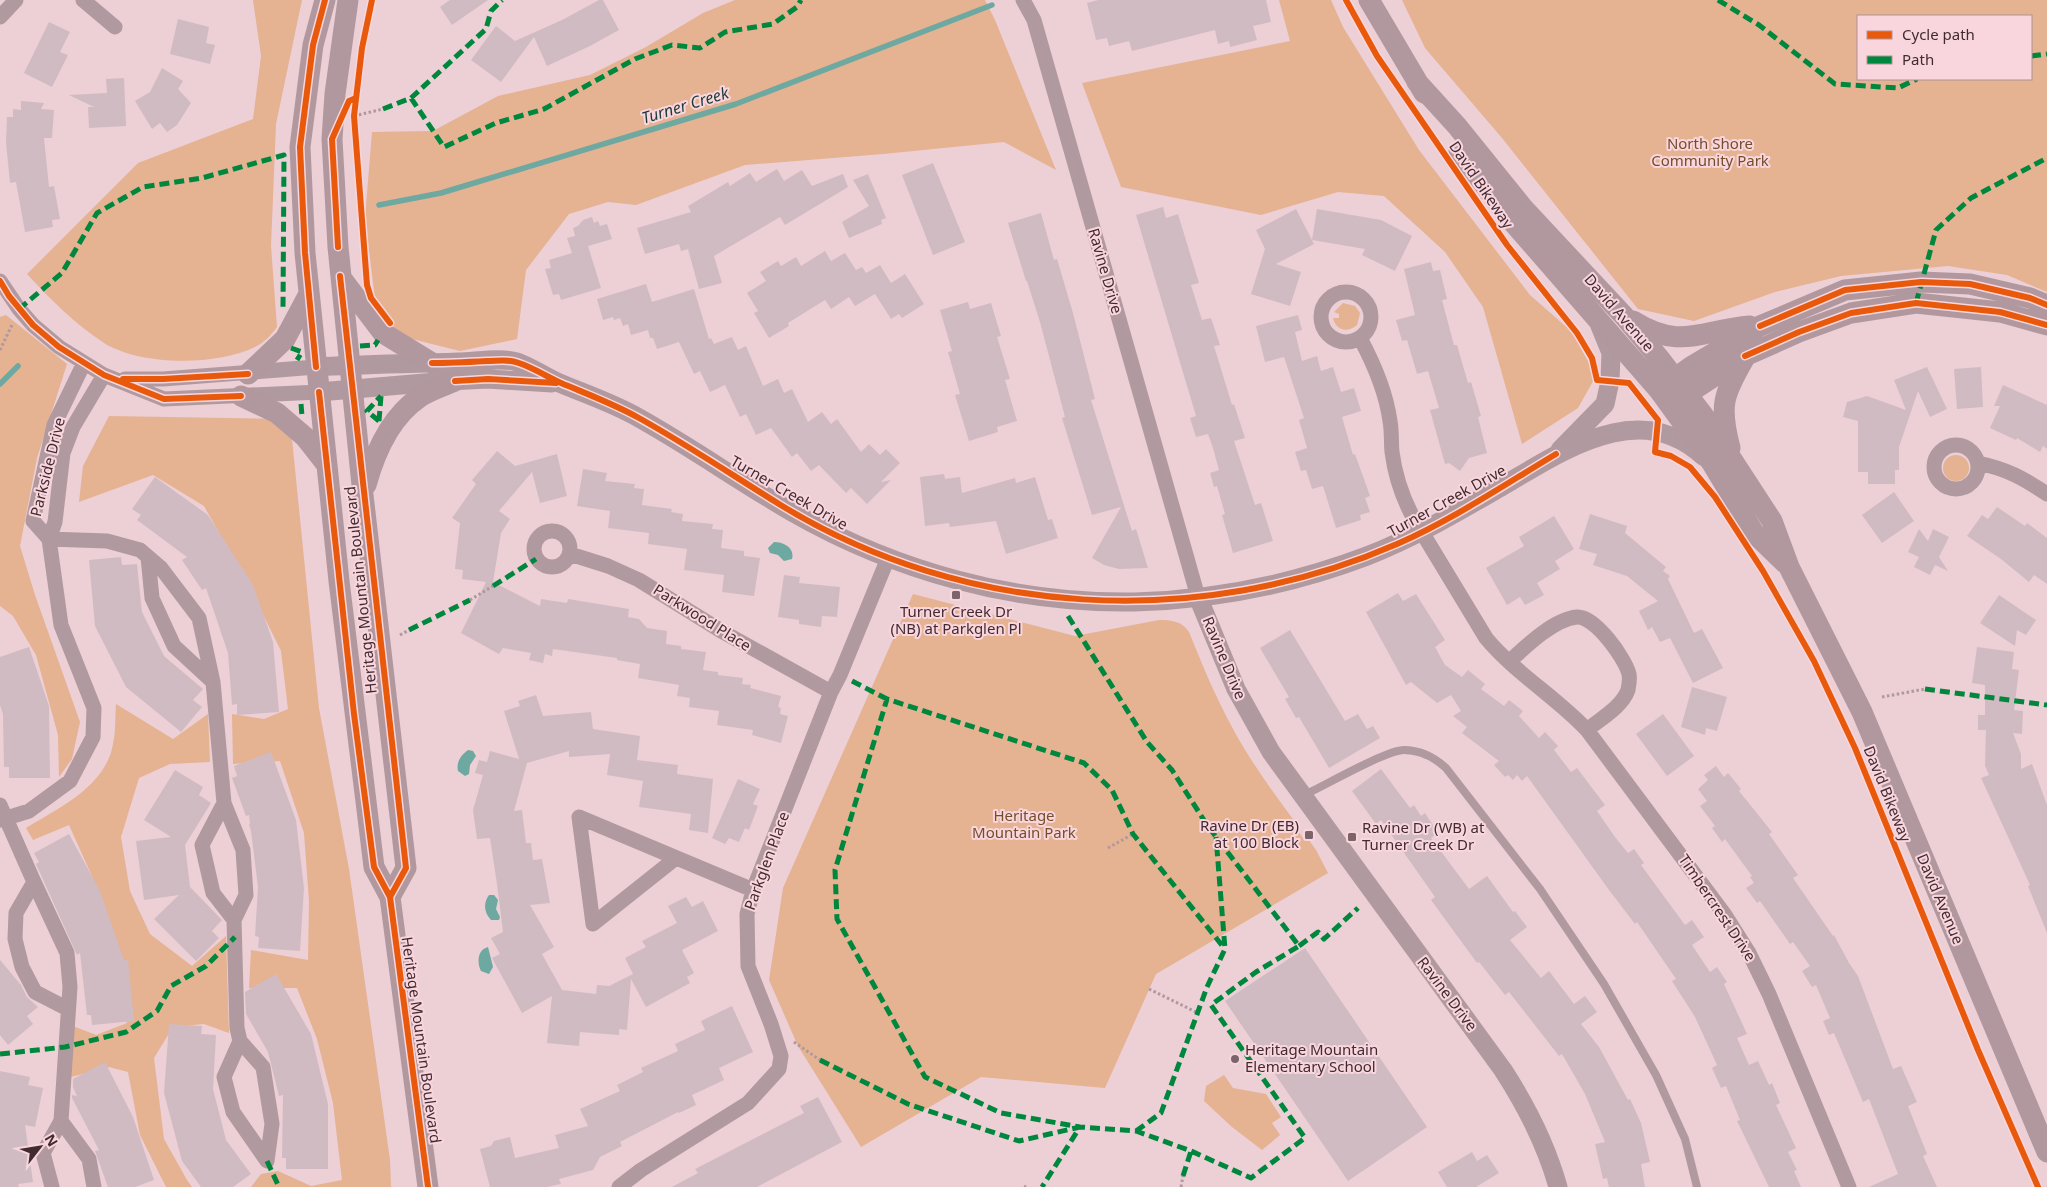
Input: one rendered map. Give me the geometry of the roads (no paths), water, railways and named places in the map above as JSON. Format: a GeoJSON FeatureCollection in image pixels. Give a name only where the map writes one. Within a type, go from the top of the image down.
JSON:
{"type":"FeatureCollection","features":[{"type":"Feature","properties":{"kind":"main road","name":"Heritage Mountain Boulevard"},"geometry":{"type":"LineString","coordinates":[[325,0],[313,45],[300,147],[309,294],[354,714],[374,867],[390,897],[428,1187]]}},
{"type":"Feature","properties":{"kind":"main road","name":"Heritage Mountain Boulevard"},"geometry":{"type":"LineString","coordinates":[[348,0],[332,139],[340,276],[406,868],[390,897]]}},
{"type":"Feature","properties":{"kind":"main road","name":"David Avenue"},"geometry":{"type":"LineString","coordinates":[[1369,0],[1418,82],[1446,134],[1476,175],[1511,220],[1594,313],[1673,392],[1734,460],[1772,521],[1789,567],[1862,712],[2047,1152]]}},
{"type":"Feature","properties":{"kind":"main road","name":"David Avenue"},"geometry":{"type":"LineString","coordinates":[[1418,82],[1524,209],[1624,316],[1673,392],[1712,463],[1754,533],[1789,567]]}},
{"type":"Feature","properties":{"kind":"main road"},"geometry":{"type":"LineString","coordinates":[[340,276],[359,304],[383,333],[432,363]]}},
{"type":"Feature","properties":{"kind":"main road"},"geometry":{"type":"LineString","coordinates":[[1673,392],[1760,326],[1845,290],[1921,282],[1970,284],[2030,298],[2047,305]]}},
{"type":"Feature","properties":{"kind":"main road"},"geometry":{"type":"LineString","coordinates":[[248,374],[285,339],[309,294]]}},
{"type":"Feature","properties":{"kind":"main road"},"geometry":{"type":"LineString","coordinates":[[1673,392],[1745,356],[1799,332],[1851,313],[1916,303],[2000,312],[2047,326]]}},
{"type":"Feature","properties":{"kind":"main road"},"geometry":{"type":"LineString","coordinates":[[1624,316],[1653,332],[1677,338],[1695,338],[1738,327],[1760,326]]}},
{"type":"Feature","properties":{"kind":"main road"},"geometry":{"type":"LineString","coordinates":[[1734,460],[1724,420],[1724,402],[1728,387],[1745,356]]}},
{"type":"Feature","properties":{"kind":"main road"},"geometry":{"type":"LineString","coordinates":[[363,495],[374,458],[390,429],[405,409],[421,396],[455,381]]}},
{"type":"Feature","properties":{"kind":"main road"},"geometry":{"type":"LineString","coordinates":[[241,396],[277,413],[305,438],[327,465]]}},
{"type":"Feature","properties":{"kind":"street"},"geometry":{"type":"LineString","coordinates":[[0,17],[16,0]]}},
{"type":"Feature","properties":{"kind":"street"},"geometry":{"type":"LineString","coordinates":[[83,0],[115,27]]}},
{"type":"Feature","properties":{"kind":"street","name":"Ravine Drive"},"geometry":{"type":"LineString","coordinates":[[1023,0],[1034,20],[1187,563],[1198,597],[1241,700],[1268,747],[1302,796],[1503,1070],[1540,1134],[1558,1187]]}},
{"type":"Feature","properties":{"kind":"street"},"geometry":{"type":"LineString","coordinates":[[0,281],[19,309],[46,336],[84,363],[110,377],[164,399],[319,392],[352,388]]}},
{"type":"Feature","properties":{"kind":"street"},"geometry":{"type":"LineString","coordinates":[[1556,454],[1605,404],[1610,381],[1611,353],[1594,313]]}},
{"type":"Feature","properties":{"kind":"street","name":"Timbercrest Drive"},"geometry":{"type":"LineString","coordinates":[[1360,338],[1385,394],[1390,422],[1392,453],[1406,505],[1486,638],[1587,730],[1746,946],[1769,994],[1849,1187]]}},
{"type":"Feature","properties":{"kind":"street","name":"Turner Creek Drive"},"geometry":{"type":"LineString","coordinates":[[110,377],[163,379],[350,365],[513,360],[638,417],[791,512],[823,529],[888,558],[964,582],[1056,598],[1123,602],[1198,597],[1248,590],[1315,573],[1372,554],[1422,532],[1556,454]]}},
{"type":"Feature","properties":{"kind":"street","name":"Parkside Drive"},"geometry":{"type":"LineString","coordinates":[[50,539],[33,521],[54,425],[84,363]]}},
{"type":"Feature","properties":{"kind":"street","name":"Parkside Drive"},"geometry":{"type":"LineString","coordinates":[[2,815],[29,811],[70,781],[93,737],[94,708],[61,625],[50,539],[63,453],[73,428],[110,377]]}},
{"type":"Feature","properties":{"kind":"street","name":"Turner Creek Drive"},"geometry":{"type":"LineString","coordinates":[[352,388],[488,379],[561,383]]}},
{"type":"Feature","properties":{"kind":"street"},"geometry":{"type":"LineString","coordinates":[[1556,454],[1614,432],[1650,430],[1679,438],[1712,463]]}},
{"type":"Feature","properties":{"kind":"street"},"geometry":{"type":"LineString","coordinates":[[1978,464],[2001,468],[2047,494]]}},
{"type":"Feature","properties":{"kind":"street"},"geometry":{"type":"LineString","coordinates":[[50,539],[108,540],[140,550],[161,568],[199,618],[213,682],[224,803],[243,850],[246,895],[234,920],[237,1028],[240,1041],[263,1067],[272,1124],[266,1161],[233,1112],[224,1077],[240,1041]]}},
{"type":"Feature","properties":{"kind":"street","name":"Parkwood Place"},"geometry":{"type":"LineString","coordinates":[[570,554],[600,563],[639,580],[737,640],[831,692]]}},
{"type":"Feature","properties":{"kind":"street"},"geometry":{"type":"LineString","coordinates":[[148,557],[152,598],[174,646],[213,682]]}},
{"type":"Feature","properties":{"kind":"street","name":"Parkglen Place"},"geometry":{"type":"LineString","coordinates":[[619,1187],[641,1170],[748,1103],[779,1069],[781,1056],[771,1024],[748,966],[747,914],[753,890],[831,692],[840,675],[888,558]]}},
{"type":"Feature","properties":{"kind":"street"},"geometry":{"type":"LineString","coordinates":[[1510,661],[1544,633],[1566,620],[1580,617],[1596,626],[1625,667],[1629,675],[1629,683],[1628,691],[1622,700],[1587,730]]}},
{"type":"Feature","properties":{"kind":"street"},"geometry":{"type":"LineString","coordinates":[[224,803],[202,845],[213,893],[234,920]]}},
{"type":"Feature","properties":{"kind":"street"},"geometry":{"type":"LineString","coordinates":[[2,815],[67,953],[70,987],[61,1121],[43,1153],[52,1187]]}},
{"type":"Feature","properties":{"kind":"street"},"geometry":{"type":"LineString","coordinates":[[676,858],[593,924],[579,817],[753,890]]}},
{"type":"Feature","properties":{"kind":"street"},"geometry":{"type":"LineString","coordinates":[[34,882],[16,913],[15,939],[22,967],[35,992],[68,1008]]}},
{"type":"Feature","properties":{"kind":"street"},"geometry":{"type":"LineString","coordinates":[[61,1121],[89,1159],[94,1187]]}},
{"type":"Feature","properties":{"kind":"lane"},"geometry":{"type":"LineString","coordinates":[[1302,796],[1398,751],[1418,752],[1434,757],[1446,768],[1540,889],[1604,984],[1656,1075],[1685,1139],[1697,1187]]}},
{"type":"Feature","properties":{"kind":"water"},"geometry":{"type":"Polygon","coordinates":[[[774,542],[788,546],[792,552],[792,559],[784,561],[778,555],[770,553],[768,548],[774,542]]]}},
{"type":"Feature","properties":{"kind":"water"},"geometry":{"type":"Polygon","coordinates":[[[468,750],[473,751],[476,756],[470,765],[469,774],[465,776],[458,771],[458,762],[461,756],[468,750]]]}},
{"type":"Feature","properties":{"kind":"water"},"geometry":{"type":"Polygon","coordinates":[[[489,895],[494,895],[498,900],[496,909],[500,917],[499,920],[491,920],[487,914],[485,905],[489,895]]]}},
{"type":"Feature","properties":{"kind":"water"},"geometry":{"type":"Polygon","coordinates":[[[488,947],[493,967],[489,974],[481,971],[479,964],[480,954],[488,947]]]}},
{"type":"Feature","properties":{"kind":"waterway","name":"Turner Creek"},"geometry":{"type":"LineString","coordinates":[[379,205],[441,193],[736,104],[992,5]]}},
{"type":"Feature","properties":{"kind":"waterway","name":"Turner Creek"},"geometry":{"type":"LineString","coordinates":[[0,384],[18,366]]}},
{"type":"Feature","properties":{"kind":"place","name":"Turner Creek Dr (NB) at Parkglen Pl"},"geometry":{"type":"Point","coordinates":[956,595]}},
{"type":"Feature","properties":{"kind":"place","name":"Ravine Dr (EB) at 100 Block"},"geometry":{"type":"Point","coordinates":[1309,835]}},
{"type":"Feature","properties":{"kind":"place","name":"Ravine Dr (WB) at Turner Creek Dr"},"geometry":{"type":"Point","coordinates":[1352,837]}},
{"type":"Feature","properties":{"kind":"place","name":"Heritage Mountain Elementary School"},"geometry":{"type":"Point","coordinates":[1235,1059]}},
{"type":"Feature","properties":{"kind":"park label","name":"North Shore Community Park"},"geometry":{"type":"Point","coordinates":[1710,152]}},
{"type":"Feature","properties":{"kind":"park label","name":"Heritage Mountain Park"},"geometry":{"type":"Point","coordinates":[1024,824]}}]}
